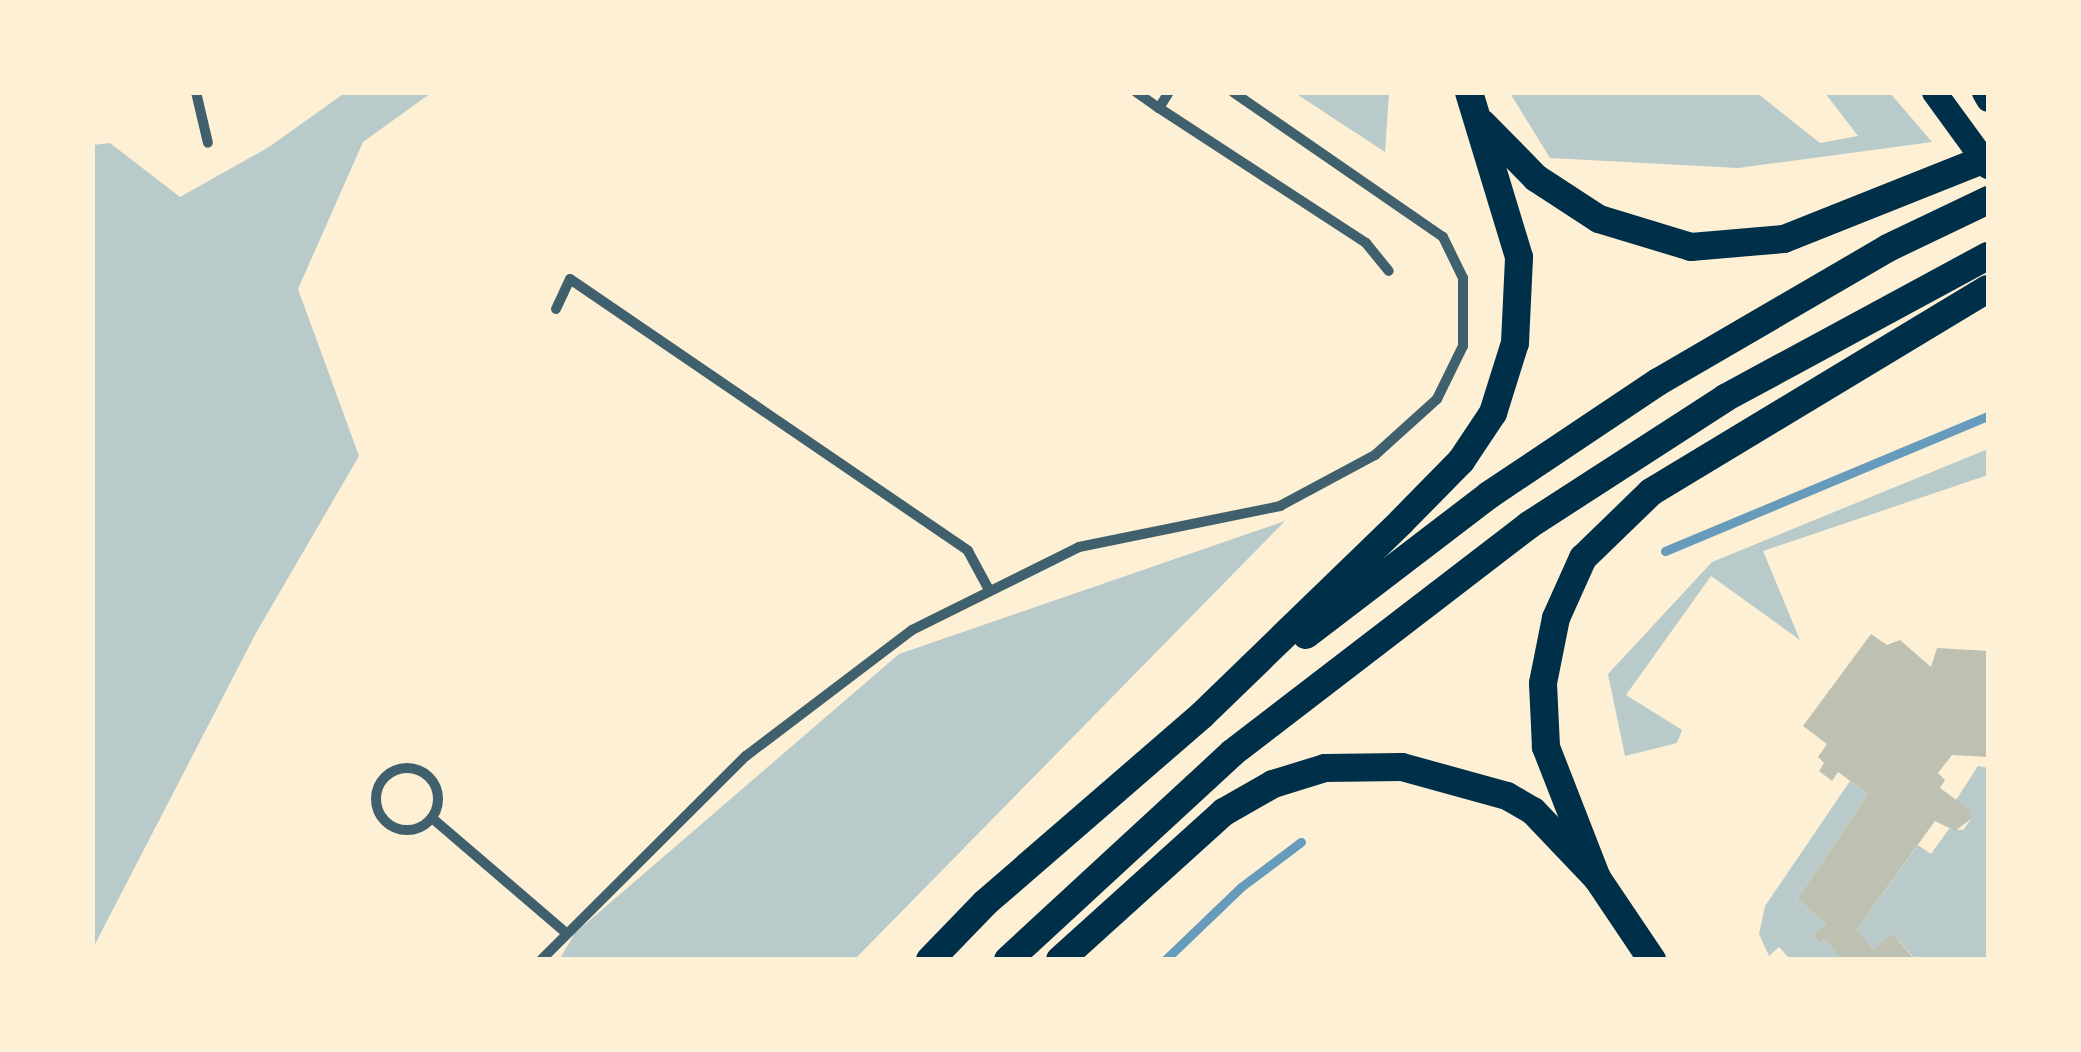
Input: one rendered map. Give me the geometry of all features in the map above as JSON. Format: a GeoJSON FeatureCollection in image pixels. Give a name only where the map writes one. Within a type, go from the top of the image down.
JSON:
{"type":"FeatureCollection","features":[{"type":"Feature","properties":{"kind":"highway"},"geometry":{"type":"LineString","coordinates":[[1202,715],[1461,461],[1492,413],[1516,343],[1519,257],[1469,92]]}},
{"type":"Feature","properties":{"kind":"highway"},"geometry":{"type":"LineString","coordinates":[[1478,120],[1536,178],[1599,219],[1692,248],[1784,238],[1988,158]]}},
{"type":"Feature","properties":{"kind":"highway"},"geometry":{"type":"LineString","coordinates":[[930,960],[985,903],[1202,715],[1489,495],[1658,382],[1888,248],[1988,200]]}},
{"type":"Feature","properties":{"kind":"highway"},"geometry":{"type":"LineString","coordinates":[[1008,960],[1232,753],[1529,525],[1726,398],[1988,256]]}},
{"type":"Feature","properties":{"kind":"highway"},"geometry":{"type":"LineString","coordinates":[[1597,878],[1546,747],[1543,682],[1556,618],[1584,558],[1651,492],[1988,290]]}},
{"type":"Feature","properties":{"kind":"highway"},"geometry":{"type":"LineString","coordinates":[[1060,960],[1224,812],[1273,784],[1325,768],[1402,767],[1507,796],[1556,830],[1597,878],[1652,960]]}},
{"type":"Feature","properties":{"kind":"main road"},"geometry":{"type":"LineString","coordinates":[[1934,92],[1988,166]]}},
{"type":"Feature","properties":{"kind":"main road"},"geometry":{"type":"LineString","coordinates":[[1984,92],[1988,99]]}},
{"type":"Feature","properties":{"kind":"street"},"geometry":{"type":"LineString","coordinates":[[196,92],[208,143]]}},
{"type":"Feature","properties":{"kind":"street"},"geometry":{"type":"LineString","coordinates":[[1136,92],[1366,243],[1388,272]]}},
{"type":"Feature","properties":{"kind":"street"},"geometry":{"type":"LineString","coordinates":[[1159,108],[1169,92]]}},
{"type":"Feature","properties":{"kind":"street"},"geometry":{"type":"LineString","coordinates":[[541,960],[564,931],[746,756],[912,630],[988,588],[1079,547],[1280,506],[1375,455],[1437,399],[1463,346],[1463,278],[1443,237],[1233,92]]}},
{"type":"Feature","properties":{"kind":"street"},"geometry":{"type":"LineString","coordinates":[[556,308],[570,279],[968,550],[988,588]]}},
{"type":"Feature","properties":{"kind":"street"},"geometry":{"type":"LineString","coordinates":[[405,768],[424,773],[439,799],[432,818],[415,830],[385,822],[376,804],[380,783],[405,768]]}},
{"type":"Feature","properties":{"kind":"street"},"geometry":{"type":"LineString","coordinates":[[432,818],[564,931]]}},
{"type":"Feature","properties":{"kind":"shaded area"},"geometry":{"type":"Polygon","coordinates":[[[346,92],[431,93],[363,142],[298,289],[359,456],[256,633],[93,948],[93,145],[110,143],[180,197],[269,147],[346,92]]]}},
{"type":"Feature","properties":{"kind":"shaded area"},"geometry":{"type":"Polygon","coordinates":[[[1295,93],[1389,93],[1385,152],[1295,93]]]}},
{"type":"Feature","properties":{"kind":"shaded area"},"geometry":{"type":"Polygon","coordinates":[[[1510,93],[1757,93],[1820,143],[1858,136],[1825,93],[1890,93],[1932,142],[1738,168],[1550,158],[1510,93]]]}},
{"type":"Feature","properties":{"kind":"shaded area"},"geometry":{"type":"Polygon","coordinates":[[[1988,449],[1988,475],[1763,551],[1800,640],[1711,576],[1626,695],[1682,730],[1677,743],[1625,756],[1608,674],[1712,562],[1988,449]]]}},
{"type":"Feature","properties":{"kind":"shaded area"},"geometry":{"type":"Polygon","coordinates":[[[1285,521],[855,959],[559,960],[575,933],[899,654],[1285,521]]]}},
{"type":"Feature","properties":{"kind":"shaded area"},"geometry":{"type":"Polygon","coordinates":[[[1978,766],[1988,768],[1988,959],[1915,959],[1892,933],[1873,949],[1857,929],[1918,845],[1931,854],[1949,829],[1963,830],[1971,819],[1956,800],[1978,766]]]}},
{"type":"Feature","properties":{"kind":"shaded area"},"geometry":{"type":"Polygon","coordinates":[[[1850,781],[1868,794],[1797,899],[1826,923],[1813,935],[1819,943],[1825,939],[1842,959],[1790,959],[1779,947],[1769,956],[1759,934],[1765,906],[1850,781]]]}},
{"type":"Feature","properties":{"kind":"building"},"geometry":{"type":"Polygon","coordinates":[[[1871,634],[1887,645],[1900,640],[1931,667],[1937,648],[1988,651],[1988,757],[1952,755],[1938,773],[1945,780],[1940,788],[1970,810],[1971,819],[1955,831],[1935,821],[1857,929],[1873,949],[1892,933],[1915,960],[1842,960],[1825,939],[1819,943],[1813,935],[1826,923],[1797,899],[1868,794],[1838,772],[1832,781],[1819,771],[1824,763],[1818,757],[1827,744],[1803,726],[1871,634]]]}},
{"type":"Feature","properties":{"kind":"waterway"},"geometry":{"type":"LineString","coordinates":[[1665,551],[1988,416]]}},
{"type":"Feature","properties":{"kind":"waterway"},"geometry":{"type":"LineString","coordinates":[[1165,960],[1241,887],[1301,842]]}}]}
